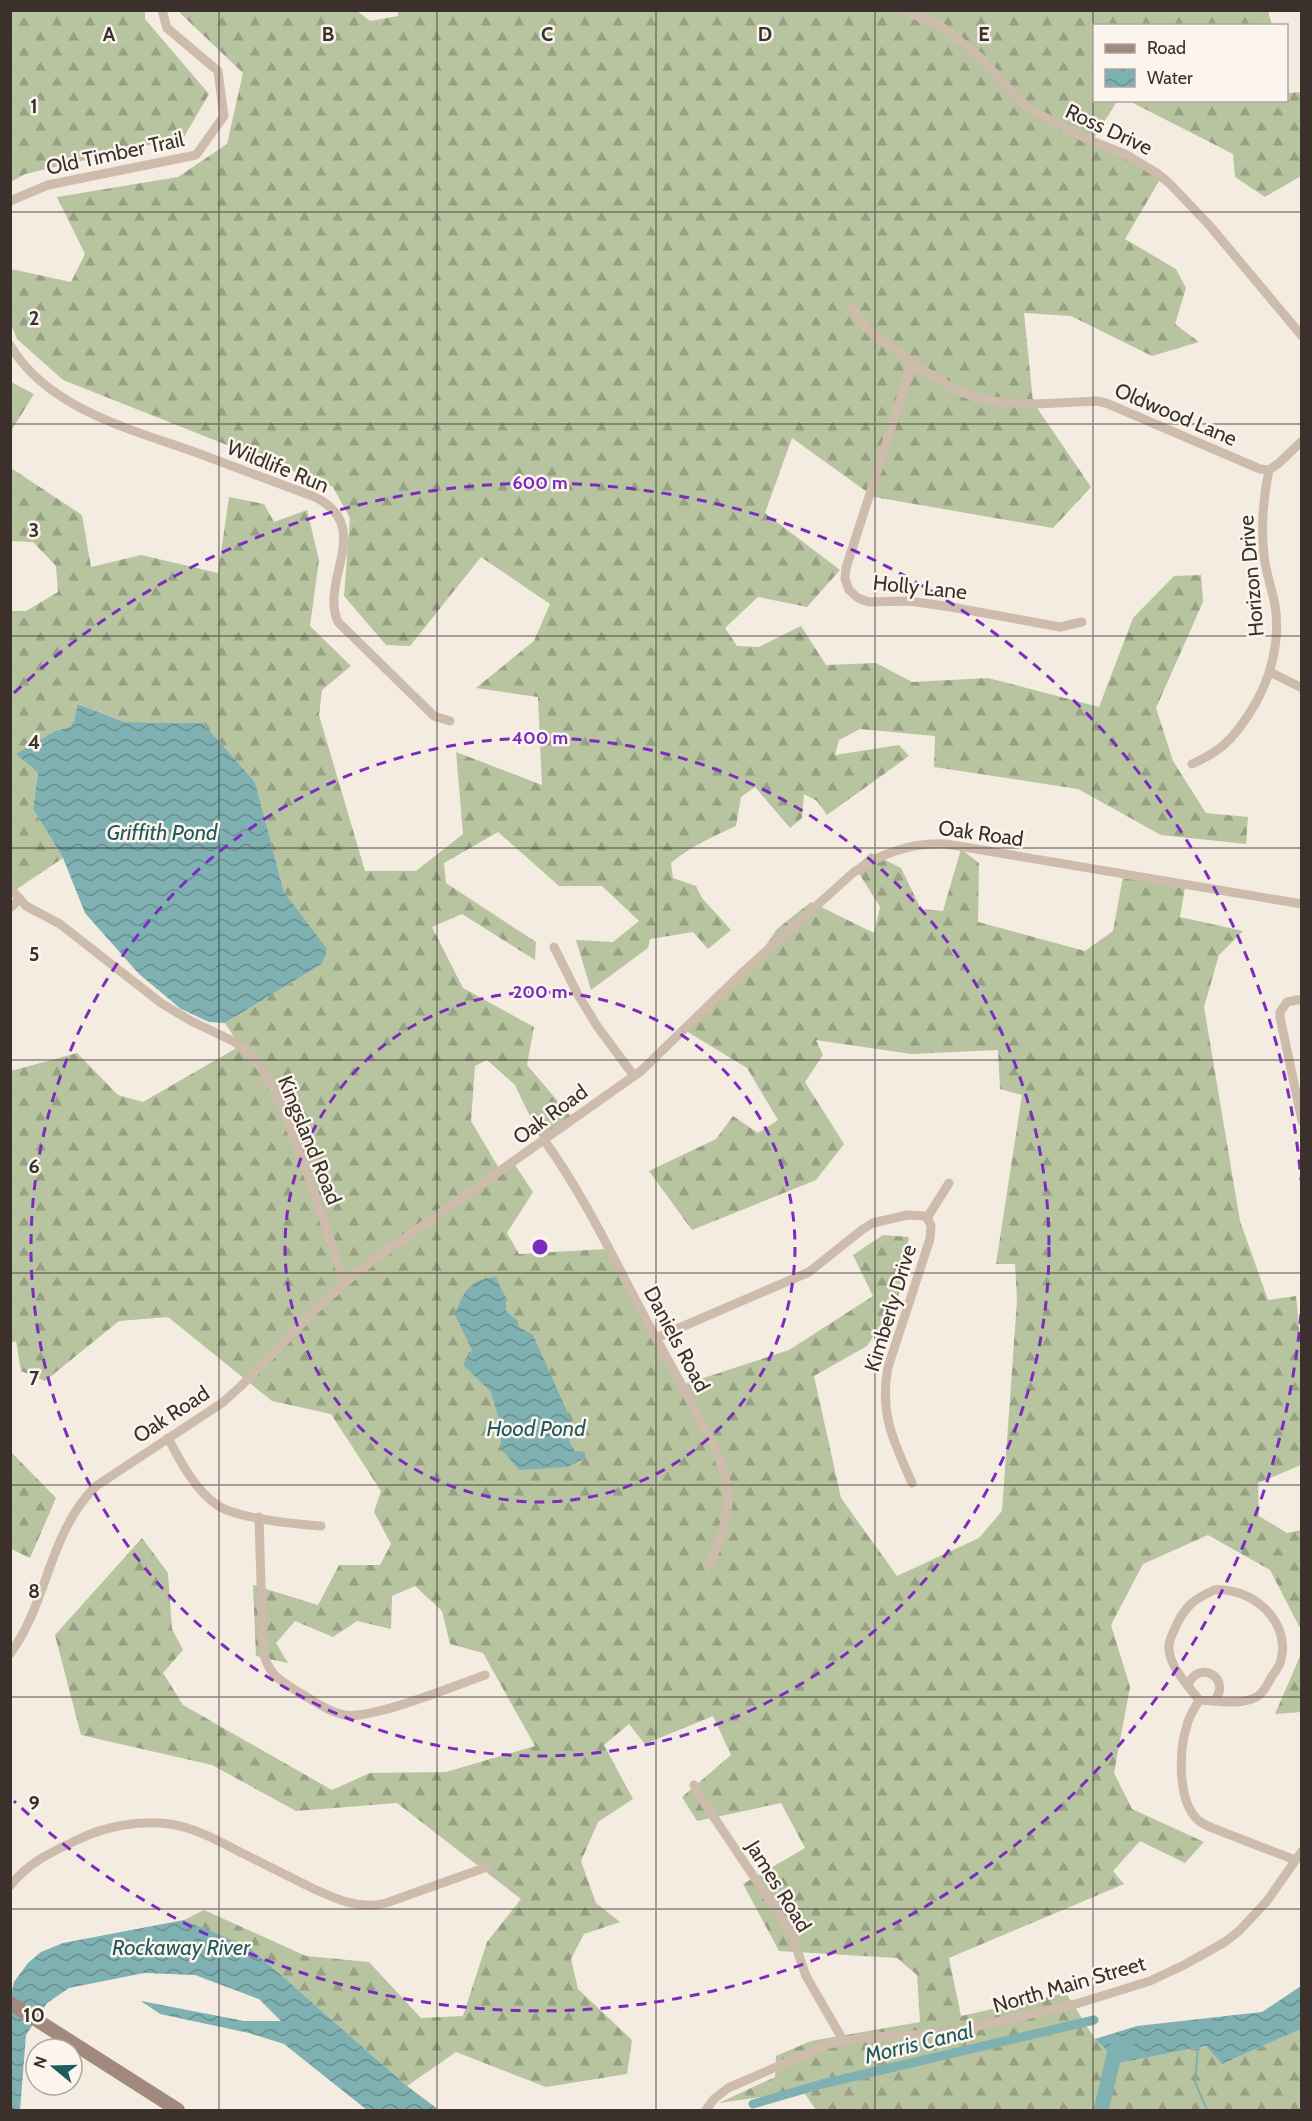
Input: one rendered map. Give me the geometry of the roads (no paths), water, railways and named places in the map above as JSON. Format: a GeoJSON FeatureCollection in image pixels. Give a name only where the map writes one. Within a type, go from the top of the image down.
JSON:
{"type":"FeatureCollection","features":[{"type":"Feature","properties":{"kind":"main road"},"geometry":{"type":"LineString","coordinates":[[10,2003],[178,2110]]}},
{"type":"Feature","properties":{"kind":"street","name":"Old Timber Trail"},"geometry":{"type":"LineString","coordinates":[[10,201],[48,184],[196,155],[224,116],[218,71],[167,28],[162,10]]}},
{"type":"Feature","properties":{"kind":"street","name":"Ross Drive"},"geometry":{"type":"LineString","coordinates":[[901,10],[937,23],[981,58],[1015,96],[1031,110],[1087,139],[1127,154],[1157,173],[1177,190],[1210,226],[1302,336]]}},
{"type":"Feature","properties":{"kind":"street","name":"Oldwood Lane"},"geometry":{"type":"LineString","coordinates":[[849,304],[865,327],[912,363],[957,391],[985,400],[1037,404],[1097,401],[1106,403],[1260,469],[1269,470]]}},
{"type":"Feature","properties":{"kind":"street","name":"Wildlife Run"},"geometry":{"type":"LineString","coordinates":[[10,345],[33,374],[70,402],[128,428],[298,490],[325,503],[340,521],[345,537],[334,600],[334,611],[338,622],[434,716],[450,721]]}},
{"type":"Feature","properties":{"kind":"street","name":"Holly Lane"},"geometry":{"type":"LineString","coordinates":[[912,363],[846,568],[845,579],[849,590],[858,598],[874,603],[909,601],[1060,627],[1082,622]]}},
{"type":"Feature","properties":{"kind":"street"},"geometry":{"type":"LineString","coordinates":[[1269,470],[1302,441]]}},
{"type":"Feature","properties":{"kind":"street","name":"Horizon Drive"},"geometry":{"type":"LineString","coordinates":[[1192,764],[1213,754],[1230,740],[1254,707],[1269,672],[1276,641],[1275,606],[1264,558],[1262,531],[1269,470]]}},
{"type":"Feature","properties":{"kind":"street"},"geometry":{"type":"LineString","coordinates":[[1269,672],[1302,688]]}},
{"type":"Feature","properties":{"kind":"street","name":"Oak Road"},"geometry":{"type":"LineString","coordinates":[[10,1654],[32,1615],[60,1538],[80,1503],[105,1478],[203,1416],[240,1387],[299,1326],[345,1283],[390,1248],[658,1057],[744,971],[868,862],[900,848],[917,844],[946,844],[1302,904]]}},
{"type":"Feature","properties":{"kind":"street","name":"Kingsland Road"},"geometry":{"type":"LineString","coordinates":[[10,888],[26,906],[69,930],[168,1008],[190,1021],[225,1036],[253,1057],[263,1071],[285,1114],[345,1283]]}},
{"type":"Feature","properties":{"kind":"street"},"geometry":{"type":"LineString","coordinates":[[10,908],[20,899]]}},
{"type":"Feature","properties":{"kind":"street"},"geometry":{"type":"LineString","coordinates":[[554,947],[597,1026],[634,1076]]}},
{"type":"Feature","properties":{"kind":"street"},"geometry":{"type":"LineString","coordinates":[[1301,1116],[1280,1017],[1287,1002],[1302,999]]}},
{"type":"Feature","properties":{"kind":"street","name":"Daniels Road"},"geometry":{"type":"LineString","coordinates":[[544,1140],[558,1158],[616,1260],[714,1445],[728,1501],[721,1536],[708,1567]]}},
{"type":"Feature","properties":{"kind":"street","name":"Kimberly Drive"},"geometry":{"type":"LineString","coordinates":[[912,1483],[888,1425],[885,1384],[888,1367],[930,1239],[931,1225],[927,1218],[949,1183]]}},
{"type":"Feature","properties":{"kind":"street"},"geometry":{"type":"LineString","coordinates":[[656,1338],[808,1272],[873,1223],[907,1215],[927,1218]]}},
{"type":"Feature","properties":{"kind":"street"},"geometry":{"type":"LineString","coordinates":[[168,1438],[186,1469],[212,1501],[227,1510],[321,1526]]}},
{"type":"Feature","properties":{"kind":"street"},"geometry":{"type":"LineString","coordinates":[[259,1517],[262,1639],[266,1661],[271,1672],[279,1680],[334,1712],[356,1716],[439,1692],[486,1675]]}},
{"type":"Feature","properties":{"kind":"street"},"geometry":{"type":"LineString","coordinates":[[1214,1590],[1225,1590],[1241,1594],[1257,1602],[1271,1614],[1282,1644],[1281,1661],[1259,1695],[1240,1702],[1199,1700],[1188,1685],[1174,1665],[1168,1647],[1185,1610],[1197,1598],[1214,1590]]}},
{"type":"Feature","properties":{"kind":"street"},"geometry":{"type":"LineString","coordinates":[[1188,1685],[1195,1674],[1203,1672],[1211,1674],[1217,1679],[1220,1687],[1214,1701]]}},
{"type":"Feature","properties":{"kind":"street"},"geometry":{"type":"LineString","coordinates":[[1199,1700],[1187,1724],[1182,1744],[1181,1770],[1186,1800],[1197,1820],[1295,1860]]}},
{"type":"Feature","properties":{"kind":"street","name":"James Road"},"geometry":{"type":"LineString","coordinates":[[694,1785],[791,1932],[806,1976],[843,2040]]}},
{"type":"Feature","properties":{"kind":"street"},"geometry":{"type":"LineString","coordinates":[[10,1886],[23,1870],[45,1855],[89,1834],[142,1823],[170,1824],[203,1834],[323,1893],[354,1905],[372,1906],[386,1903],[487,1867]]}},
{"type":"Feature","properties":{"kind":"street","name":"North Main Street"},"geometry":{"type":"LineString","coordinates":[[706,2110],[714,2099],[728,2088],[843,2040],[958,2031],[1076,2004],[1150,1982],[1226,1942],[1239,1931],[1267,1901],[1302,1851]]}},
{"type":"Feature","properties":{"kind":"water","name":"Griffith Pond"},"geometry":{"type":"Polygon","coordinates":[[[78,704],[125,722],[203,723],[255,782],[284,892],[327,949],[322,964],[225,1023],[209,1022],[181,1009],[139,974],[85,913],[63,858],[33,809],[38,773],[16,754],[55,731],[73,726],[78,704]]]}},
{"type":"Feature","properties":{"kind":"water","name":"Hood Pond"},"geometry":{"type":"Polygon","coordinates":[[[496,1277],[506,1300],[506,1311],[517,1320],[519,1327],[533,1335],[573,1425],[569,1441],[575,1451],[585,1452],[585,1458],[567,1467],[519,1470],[502,1450],[500,1423],[491,1392],[463,1365],[472,1350],[455,1315],[458,1307],[465,1293],[474,1284],[496,1277]]]}},
{"type":"Feature","properties":{"kind":"water","name":"Rockaway River"},"geometry":{"type":"Polygon","coordinates":[[[184,1920],[248,1946],[407,2086],[439,2110],[367,2110],[284,2044],[249,2033],[160,2014],[141,2001],[244,2021],[281,2021],[259,1999],[195,1975],[144,1973],[69,1988],[47,2003],[24,2037],[20,2110],[11,2110],[11,1995],[14,1982],[28,1963],[41,1952],[63,1943],[184,1920]]]}},
{"type":"Feature","properties":{"kind":"water"},"geometry":{"type":"Polygon","coordinates":[[[1301,1986],[1301,2029],[1222,2064],[1206,2046],[1119,2063],[1095,2039],[1137,2026],[1262,2012],[1301,1986]]]}},
{"type":"Feature","properties":{"kind":"waterway","name":"Morris Canal"},"geometry":{"type":"LineString","coordinates":[[753,2104],[822,2084],[1094,2020]]}},
{"type":"Feature","properties":{"kind":"waterway"},"geometry":{"type":"LineString","coordinates":[[1198,2047],[1195,2082],[1207,2110]]}},
{"type":"Feature","properties":{"kind":"waterway","name":"Rockaway River"},"geometry":{"type":"LineString","coordinates":[[1101,2110],[1115,2051],[1128,2049]]}}]}
